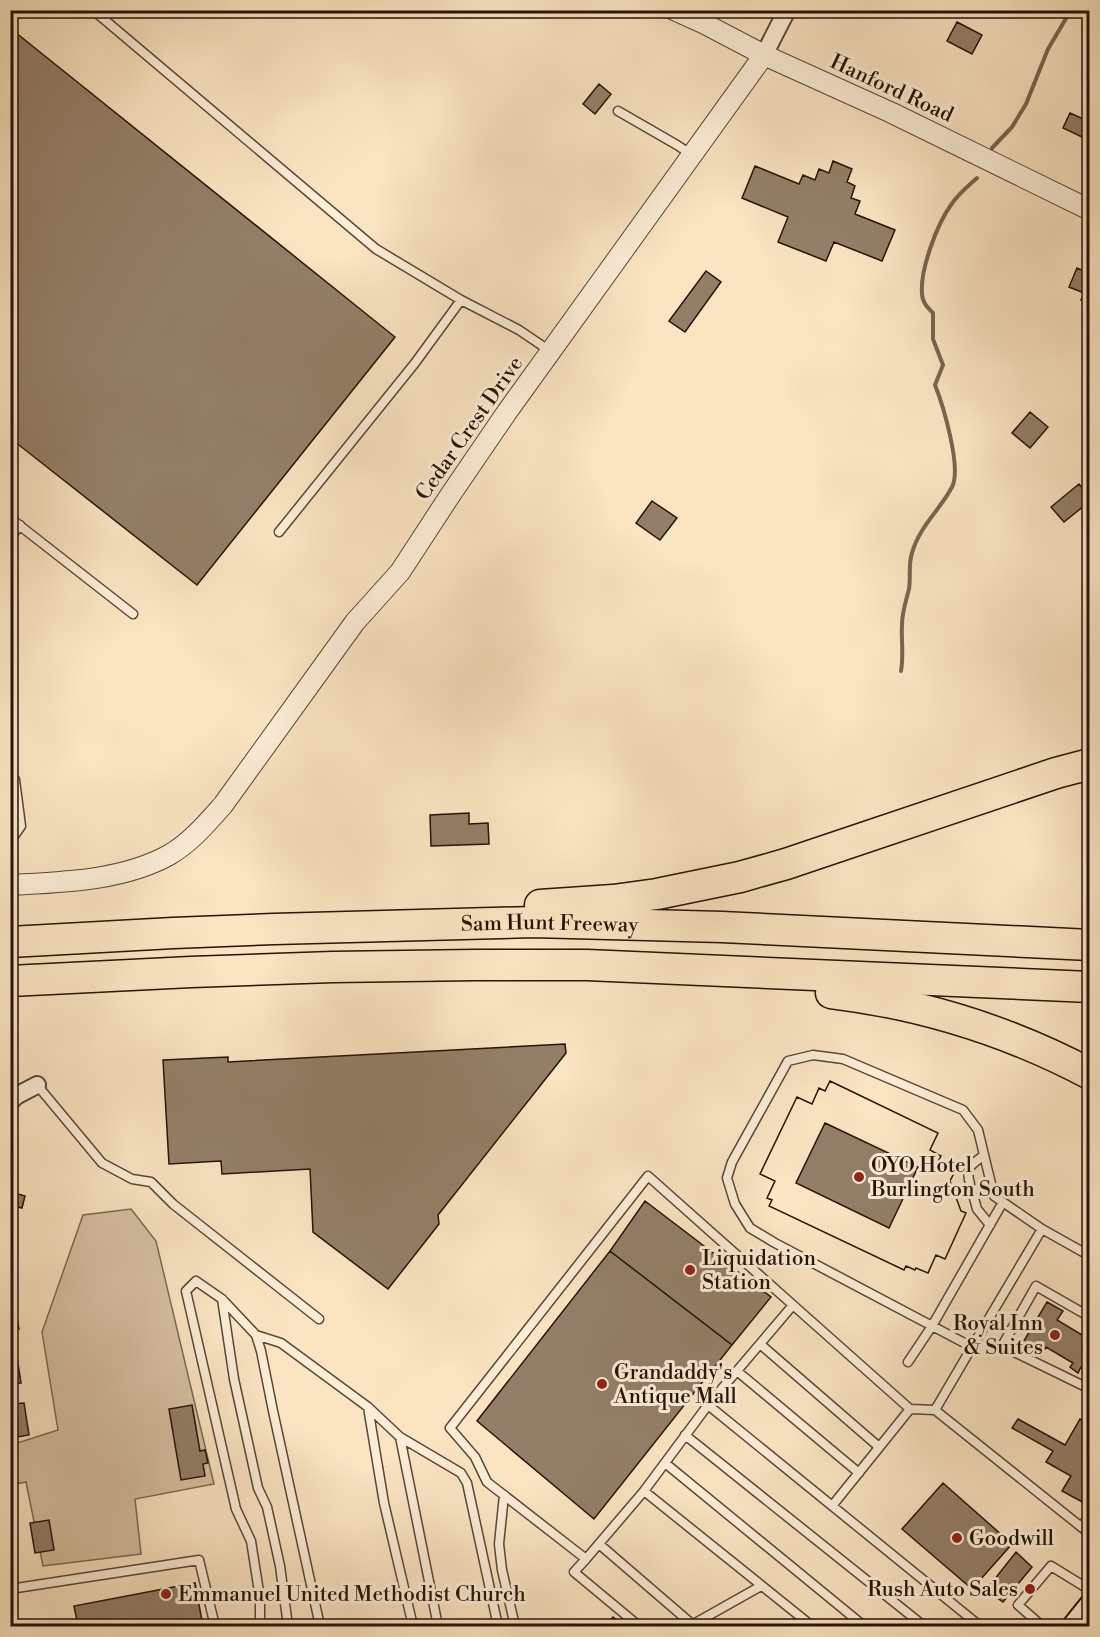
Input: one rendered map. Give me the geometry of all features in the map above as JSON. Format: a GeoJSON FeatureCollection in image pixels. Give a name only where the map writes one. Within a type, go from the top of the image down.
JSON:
{"type":"FeatureCollection","features":[{"type":"Feature","properties":{"kind":"highway"},"geometry":{"type":"LineString","coordinates":[[274,929],[613,900],[700,886],[786,864],[1089,764]]}},
{"type":"Feature","properties":{"kind":"highway","name":"Sam Hunt Freeway"},"geometry":{"type":"LineString","coordinates":[[10,942],[274,929],[532,922],[722,927],[1089,945]]}},
{"type":"Feature","properties":{"kind":"highway","name":"Sam Hunt Freeway"},"geometry":{"type":"LineString","coordinates":[[10,981],[333,967],[587,965],[1089,987]]}},
{"type":"Feature","properties":{"kind":"highway"},"geometry":{"type":"LineString","coordinates":[[634,968],[863,997],[910,1006],[1015,1039],[1089,1074]]}},
{"type":"Feature","properties":{"kind":"main road"},"geometry":{"type":"LineString","coordinates":[[1074,1626],[1089,1606]]}},
{"type":"Feature","properties":{"kind":"street","name":"Hanford Road"},"geometry":{"type":"LineString","coordinates":[[674,10],[764,55],[892,113],[1089,210]]}},
{"type":"Feature","properties":{"kind":"street","name":"Cedar Crest Drive"},"geometry":{"type":"LineString","coordinates":[[10,885],[69,881],[133,871],[169,855],[204,826],[223,805],[355,622],[400,572],[550,351],[764,55],[787,10]]}},
{"type":"Feature","properties":{"kind":"street"},"geometry":{"type":"LineString","coordinates":[[10,1102],[16,1096],[37,1085]]}},
{"type":"Feature","properties":{"kind":"lane"},"geometry":{"type":"LineString","coordinates":[[93,10],[376,249],[461,300],[519,330],[550,351]]}},
{"type":"Feature","properties":{"kind":"lane"},"geometry":{"type":"LineString","coordinates":[[618,111],[692,155]]}},
{"type":"Feature","properties":{"kind":"lane"},"geometry":{"type":"LineString","coordinates":[[279,532],[415,363],[461,300]]}},
{"type":"Feature","properties":{"kind":"lane"},"geometry":{"type":"LineString","coordinates":[[10,518],[133,614]]}},
{"type":"Feature","properties":{"kind":"lane"},"geometry":{"type":"LineString","coordinates":[[10,538],[20,525]]}},
{"type":"Feature","properties":{"kind":"lane"},"geometry":{"type":"LineString","coordinates":[[10,779],[15,780],[21,826],[10,838]]}},
{"type":"Feature","properties":{"kind":"lane"},"geometry":{"type":"LineString","coordinates":[[972,1347],[750,1228],[735,1204],[727,1178],[732,1162],[788,1061],[813,1055],[843,1059],[963,1110],[978,1130],[994,1196],[1042,1229],[1089,1256]]}},
{"type":"Feature","properties":{"kind":"lane"},"geometry":{"type":"LineString","coordinates":[[37,1085],[102,1162],[132,1179],[151,1182],[173,1204],[319,1318]]}},
{"type":"Feature","properties":{"kind":"lane"},"geometry":{"type":"LineString","coordinates":[[970,1184],[967,1174],[970,1166],[984,1155]]}},
{"type":"Feature","properties":{"kind":"lane"},"geometry":{"type":"LineString","coordinates":[[586,1559],[487,1482],[475,1458],[450,1428],[648,1176],[910,1409],[935,1410],[1089,1534]]}},
{"type":"Feature","properties":{"kind":"lane"},"geometry":{"type":"LineString","coordinates":[[974,1198],[976,1209],[990,1225]]}},
{"type":"Feature","properties":{"kind":"lane"},"geometry":{"type":"LineString","coordinates":[[908,1362],[932,1326],[1003,1202]]}},
{"type":"Feature","properties":{"kind":"lane"},"geometry":{"type":"LineString","coordinates":[[935,1410],[1042,1229]]}},
{"type":"Feature","properties":{"kind":"lane"},"geometry":{"type":"LineString","coordinates":[[260,1626],[260,1598],[251,1542],[236,1509],[186,1291],[196,1281],[222,1299],[256,1335],[320,1626]]}},
{"type":"Feature","properties":{"kind":"lane"},"geometry":{"type":"LineString","coordinates":[[1089,1317],[1036,1286],[1002,1346],[1089,1389]]}},
{"type":"Feature","properties":{"kind":"lane"},"geometry":{"type":"LineString","coordinates":[[222,1299],[239,1401],[258,1488],[267,1507],[280,1566],[288,1626]]}},
{"type":"Feature","properties":{"kind":"lane"},"geometry":{"type":"LineString","coordinates":[[639,1626],[574,1572],[644,1491],[708,1405],[793,1305]]}},
{"type":"Feature","properties":{"kind":"lane"},"geometry":{"type":"LineString","coordinates":[[256,1335],[281,1342],[368,1407],[400,1437],[461,1473],[467,1483],[498,1626]]}},
{"type":"Feature","properties":{"kind":"lane"},"geometry":{"type":"LineString","coordinates":[[760,1344],[879,1447]]}},
{"type":"Feature","properties":{"kind":"lane"},"geometry":{"type":"LineString","coordinates":[[737,1371],[859,1473]]}},
{"type":"Feature","properties":{"kind":"lane"},"geometry":{"type":"LineString","coordinates":[[708,1405],[980,1626]]}},
{"type":"Feature","properties":{"kind":"lane"},"geometry":{"type":"LineString","coordinates":[[368,1407],[384,1503],[412,1626]]}},
{"type":"Feature","properties":{"kind":"lane"},"geometry":{"type":"LineString","coordinates":[[832,1506],[910,1409]]}},
{"type":"Feature","properties":{"kind":"lane"},"geometry":{"type":"LineString","coordinates":[[685,1436],[924,1626]]}},
{"type":"Feature","properties":{"kind":"lane"},"geometry":{"type":"LineString","coordinates":[[400,1437],[438,1626]]}},
{"type":"Feature","properties":{"kind":"lane"},"geometry":{"type":"LineString","coordinates":[[665,1463],[864,1626]]}},
{"type":"Feature","properties":{"kind":"lane"},"geometry":{"type":"LineString","coordinates":[[644,1491],[812,1626]]}},
{"type":"Feature","properties":{"kind":"lane"},"geometry":{"type":"LineString","coordinates":[[504,1495],[499,1544],[502,1570],[515,1626]]}},
{"type":"Feature","properties":{"kind":"lane"},"geometry":{"type":"LineString","coordinates":[[1081,1527],[1089,1515]]}},
{"type":"Feature","properties":{"kind":"lane"},"geometry":{"type":"LineString","coordinates":[[599,1544],[692,1626],[761,1586]]}},
{"type":"Feature","properties":{"kind":"lane"},"geometry":{"type":"LineString","coordinates":[[10,1589],[200,1560],[216,1626]]}},
{"type":"Feature","properties":{"kind":"lane"},"geometry":{"type":"LineString","coordinates":[[1042,1626],[1018,1605],[1051,1566],[1089,1590]]}},
{"type":"Feature","properties":{"kind":"shaded area"},"geometry":{"type":"Polygon","coordinates":[[[131,1209],[156,1241],[214,1484],[135,1499],[141,1554],[43,1566],[26,1482],[11,1485],[11,1445],[58,1430],[42,1332],[83,1215],[131,1209]]]}},
{"type":"Feature","properties":{"kind":"building"},"geometry":{"type":"Polygon","coordinates":[[[957,22],[982,35],[972,54],[947,41],[957,22]]]}},
{"type":"Feature","properties":{"kind":"building"},"geometry":{"type":"Polygon","coordinates":[[[10,28],[395,337],[197,585],[10,438],[10,28]]]}},
{"type":"Feature","properties":{"kind":"building"},"geometry":{"type":"Polygon","coordinates":[[[599,84],[611,94],[595,114],[583,104],[599,84]]]}},
{"type":"Feature","properties":{"kind":"building"},"geometry":{"type":"Polygon","coordinates":[[[1070,113],[1090,122],[1084,138],[1063,128],[1070,113]]]}},
{"type":"Feature","properties":{"kind":"building"},"geometry":{"type":"Polygon","coordinates":[[[833,161],[852,169],[847,182],[855,186],[851,198],[860,201],[855,214],[895,230],[882,261],[834,242],[826,261],[778,242],[788,217],[742,198],[755,166],[799,184],[803,175],[815,180],[819,169],[829,173],[833,161]]]}},
{"type":"Feature","properties":{"kind":"building"},"geometry":{"type":"Polygon","coordinates":[[[1077,268],[1090,274],[1089,303],[1081,300],[1084,293],[1069,287],[1077,268]]]}},
{"type":"Feature","properties":{"kind":"building"},"geometry":{"type":"Polygon","coordinates":[[[706,271],[721,282],[685,332],[669,321],[706,271]]]}},
{"type":"Feature","properties":{"kind":"building"},"geometry":{"type":"Polygon","coordinates":[[[1030,412],[1048,427],[1030,448],[1012,433],[1030,412]]]}},
{"type":"Feature","properties":{"kind":"building"},"geometry":{"type":"Polygon","coordinates":[[[1079,484],[1090,497],[1090,501],[1064,522],[1051,507],[1079,484]]]}},
{"type":"Feature","properties":{"kind":"building"},"geometry":{"type":"Polygon","coordinates":[[[652,501],[677,518],[660,540],[636,523],[652,501]]]}},
{"type":"Feature","properties":{"kind":"building"},"geometry":{"type":"Polygon","coordinates":[[[469,813],[469,824],[488,823],[489,844],[431,846],[430,815],[469,813]]]}},
{"type":"Feature","properties":{"kind":"building"},"geometry":{"type":"Polygon","coordinates":[[[565,1044],[566,1053],[438,1215],[439,1224],[388,1289],[313,1232],[310,1169],[222,1174],[221,1161],[169,1164],[163,1060],[228,1057],[228,1062],[565,1044]]]}},
{"type":"Feature","properties":{"kind":"building","name":"OYO Hotel Burlington South"},"geometry":{"type":"Polygon","coordinates":[[[830,1081],[938,1133],[930,1150],[941,1156],[936,1165],[954,1173],[950,1181],[961,1211],[966,1213],[945,1259],[936,1255],[928,1273],[906,1266],[904,1270],[769,1206],[772,1200],[767,1198],[775,1181],[760,1174],[797,1097],[812,1104],[819,1088],[825,1091],[830,1081]],[[825,1123],[796,1183],[889,1228],[918,1167],[825,1123]]]}},
{"type":"Feature","properties":{"kind":"building","name":"OYO Hotel Burlington South"},"geometry":{"type":"Polygon","coordinates":[[[830,1081],[938,1133],[930,1150],[941,1156],[936,1165],[954,1173],[950,1181],[961,1211],[966,1213],[945,1259],[936,1255],[928,1273],[906,1266],[904,1270],[769,1206],[772,1200],[767,1198],[775,1181],[760,1174],[797,1097],[812,1104],[819,1088],[825,1091],[830,1081]]]}},
{"type":"Feature","properties":{"kind":"building"},"geometry":{"type":"Polygon","coordinates":[[[10,1179],[14,1180],[11,1192],[25,1196],[22,1208],[10,1205],[10,1179]]]}},
{"type":"Feature","properties":{"kind":"building"},"geometry":{"type":"Polygon","coordinates":[[[645,1201],[771,1297],[732,1345],[610,1251],[645,1201]]]}},
{"type":"Feature","properties":{"kind":"building"},"geometry":{"type":"Polygon","coordinates":[[[610,1251],[732,1345],[594,1519],[477,1421],[610,1251]]]}},
{"type":"Feature","properties":{"kind":"building","name":"Royal Inn & Suites"},"geometry":{"type":"Polygon","coordinates":[[[1047,1302],[1063,1311],[1057,1320],[1087,1338],[1090,1333],[1090,1372],[1081,1367],[1078,1373],[1070,1367],[1073,1363],[1046,1347],[1041,1356],[1022,1344],[1047,1302]]]}},
{"type":"Feature","properties":{"kind":"building"},"geometry":{"type":"Polygon","coordinates":[[[10,1306],[12,1313],[16,1313],[19,1329],[10,1330],[10,1306]]]}},
{"type":"Feature","properties":{"kind":"building"},"geometry":{"type":"Polygon","coordinates":[[[10,1350],[16,1350],[21,1383],[10,1385],[10,1350]]]}},
{"type":"Feature","properties":{"kind":"building"},"geometry":{"type":"Polygon","coordinates":[[[24,1403],[29,1435],[11,1438],[10,1404],[24,1403]]]}},
{"type":"Feature","properties":{"kind":"building"},"geometry":{"type":"Polygon","coordinates":[[[192,1405],[200,1451],[205,1450],[208,1463],[203,1464],[205,1476],[181,1480],[169,1409],[192,1405]]]}},
{"type":"Feature","properties":{"kind":"building"},"geometry":{"type":"Polygon","coordinates":[[[1018,1419],[1065,1445],[1080,1419],[1090,1425],[1090,1498],[1086,1504],[1062,1491],[1071,1476],[1046,1462],[1053,1451],[1012,1428],[1018,1419]]]}},
{"type":"Feature","properties":{"kind":"building"},"geometry":{"type":"Polygon","coordinates":[[[943,1483],[1012,1544],[972,1589],[902,1529],[943,1483]]]}},
{"type":"Feature","properties":{"kind":"building"},"geometry":{"type":"Polygon","coordinates":[[[49,1520],[54,1550],[35,1553],[30,1523],[49,1520]]]}},
{"type":"Feature","properties":{"kind":"building"},"geometry":{"type":"Polygon","coordinates":[[[1016,1552],[1032,1567],[1003,1602],[986,1590],[1016,1552]]]}},
{"type":"Feature","properties":{"kind":"building","name":"Emmanuel United Methodist Church"},"geometry":{"type":"Polygon","coordinates":[[[195,1583],[203,1626],[78,1626],[74,1606],[195,1583]]]}},
{"type":"Feature","properties":{"kind":"building"},"geometry":{"type":"Polygon","coordinates":[[[613,1617],[624,1625],[606,1626],[613,1617]]]}},
{"type":"Feature","properties":{"kind":"waterway"},"geometry":{"type":"LineString","coordinates":[[992,148],[1012,127],[1026,104],[1048,49],[1071,10]]}},
{"type":"Feature","properties":{"kind":"waterway"},"geometry":{"type":"LineString","coordinates":[[901,671],[902,620],[909,589],[912,553],[920,535],[952,487],[955,466],[950,436],[935,385],[943,365],[933,339],[933,313],[925,304],[922,296],[922,283],[930,248],[940,224],[956,198],[977,178]]}},
{"type":"Feature","properties":{"kind":"place","name":"OYO Hotel Burlington South"},"geometry":{"type":"Point","coordinates":[859,1177]}},
{"type":"Feature","properties":{"kind":"place","name":"Liquidation Station"},"geometry":{"type":"Point","coordinates":[690,1270]}},
{"type":"Feature","properties":{"kind":"place","name":"Royal Inn & Suites"},"geometry":{"type":"Point","coordinates":[1055,1335]}},
{"type":"Feature","properties":{"kind":"place","name":"Grandaddy's Antique Mall"},"geometry":{"type":"Point","coordinates":[602,1384]}},
{"type":"Feature","properties":{"kind":"place","name":"Goodwill"},"geometry":{"type":"Point","coordinates":[957,1538]}},
{"type":"Feature","properties":{"kind":"place","name":"Rush Auto Sales"},"geometry":{"type":"Point","coordinates":[1030,1589]}},
{"type":"Feature","properties":{"kind":"place","name":"Emmanuel United Methodist Church"},"geometry":{"type":"Point","coordinates":[166,1594]}}]}
